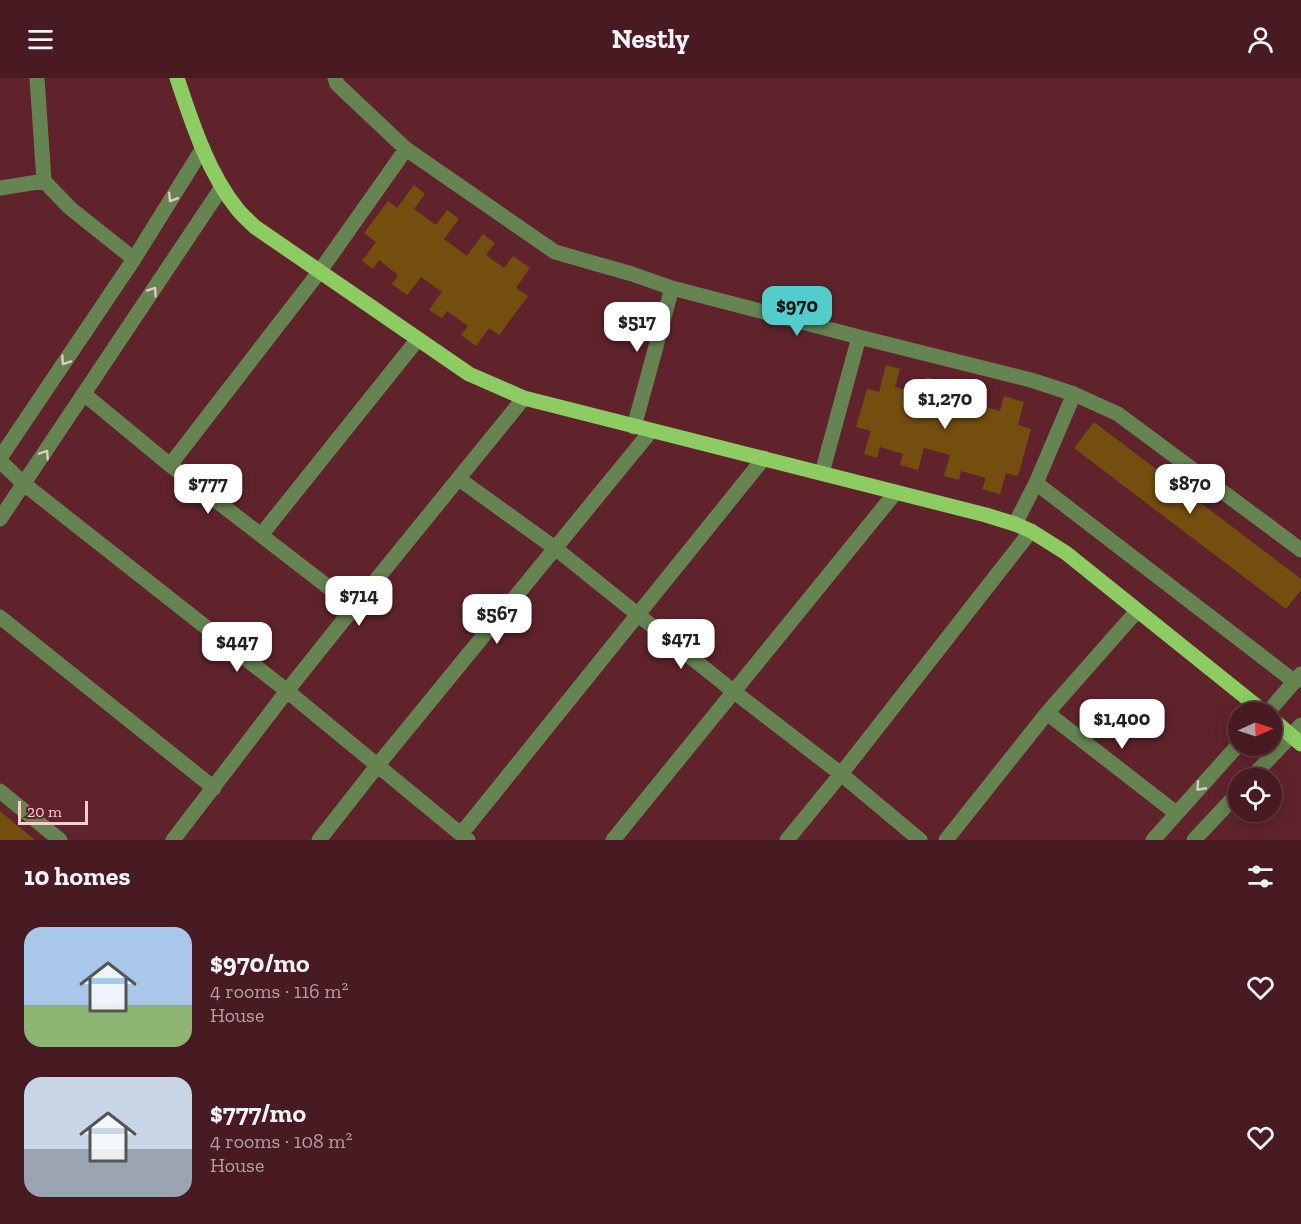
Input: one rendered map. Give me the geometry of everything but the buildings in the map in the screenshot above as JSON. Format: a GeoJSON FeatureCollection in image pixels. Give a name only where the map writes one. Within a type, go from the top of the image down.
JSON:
{"type":"FeatureCollection","features":[{"type":"Feature","properties":{"kind":"main road"},"geometry":{"type":"LineString","coordinates":[[177,78],[203,148],[222,187],[239,211],[255,227],[469,374],[524,398],[1015,524],[1031,531],[1066,553],[1253,702]]}},
{"type":"Feature","properties":{"kind":"main road"},"geometry":{"type":"LineString","coordinates":[[1282,725],[1298,735]]}},
{"type":"Feature","properties":{"kind":"street"},"geometry":{"type":"LineString","coordinates":[[37,78],[44,181],[70,208],[134,259]]}},
{"type":"Feature","properties":{"kind":"street"},"geometry":{"type":"LineString","coordinates":[[334,78],[337,84],[406,149],[555,252],[672,288],[1031,380],[1074,394],[1118,414],[1301,550]]}},
{"type":"Feature","properties":{"kind":"street"},"geometry":{"type":"LineString","coordinates":[[203,148],[134,259],[0,459],[24,484],[287,692],[464,837],[638,614],[764,458]]}},
{"type":"Feature","properties":{"kind":"street"},"geometry":{"type":"LineString","coordinates":[[170,465],[320,271],[406,149]]}},
{"type":"Feature","properties":{"kind":"street"},"geometry":{"type":"LineString","coordinates":[[0,188],[44,181]]}},
{"type":"Feature","properties":{"kind":"street"},"geometry":{"type":"LineString","coordinates":[[0,519],[222,187]]}},
{"type":"Feature","properties":{"kind":"street"},"geometry":{"type":"LineString","coordinates":[[634,427],[672,288]]}},
{"type":"Feature","properties":{"kind":"street"},"geometry":{"type":"LineString","coordinates":[[822,473],[860,337]]}},
{"type":"Feature","properties":{"kind":"street"},"geometry":{"type":"LineString","coordinates":[[261,535],[418,339]]}},
{"type":"Feature","properties":{"kind":"street"},"geometry":{"type":"LineString","coordinates":[[84,394],[170,465],[354,607]]}},
{"type":"Feature","properties":{"kind":"street"},"geometry":{"type":"LineString","coordinates":[[1015,524],[1036,483],[1074,394]]}},
{"type":"Feature","properties":{"kind":"street"},"geometry":{"type":"LineString","coordinates":[[173,840],[354,607],[524,398]]}},
{"type":"Feature","properties":{"kind":"street"},"geometry":{"type":"LineString","coordinates":[[320,840],[377,766],[651,431]]}},
{"type":"Feature","properties":{"kind":"street"},"geometry":{"type":"LineString","coordinates":[[459,479],[555,548],[733,691],[841,774],[920,840]]}},
{"type":"Feature","properties":{"kind":"street"},"geometry":{"type":"LineString","coordinates":[[1036,483],[1298,678],[1275,702]]}},
{"type":"Feature","properties":{"kind":"street"},"geometry":{"type":"LineString","coordinates":[[613,840],[896,492]]}},
{"type":"Feature","properties":{"kind":"street"},"geometry":{"type":"LineString","coordinates":[[787,840],[1031,531]]}},
{"type":"Feature","properties":{"kind":"street"},"geometry":{"type":"LineString","coordinates":[[946,840],[1047,713],[1137,611]]}},
{"type":"Feature","properties":{"kind":"street"},"geometry":{"type":"LineString","coordinates":[[0,617],[214,788]]}},
{"type":"Feature","properties":{"kind":"street"},"geometry":{"type":"LineString","coordinates":[[1047,713],[1176,813]]}},
{"type":"Feature","properties":{"kind":"street"},"geometry":{"type":"LineString","coordinates":[[1262,768],[1298,735]]}},
{"type":"Feature","properties":{"kind":"street"},"geometry":{"type":"LineString","coordinates":[[1153,840],[1228,756]]}},
{"type":"Feature","properties":{"kind":"street"},"geometry":{"type":"LineString","coordinates":[[0,791],[60,840]]}},
{"type":"Feature","properties":{"kind":"street"},"geometry":{"type":"LineString","coordinates":[[1194,840],[1228,804]]}}]}
